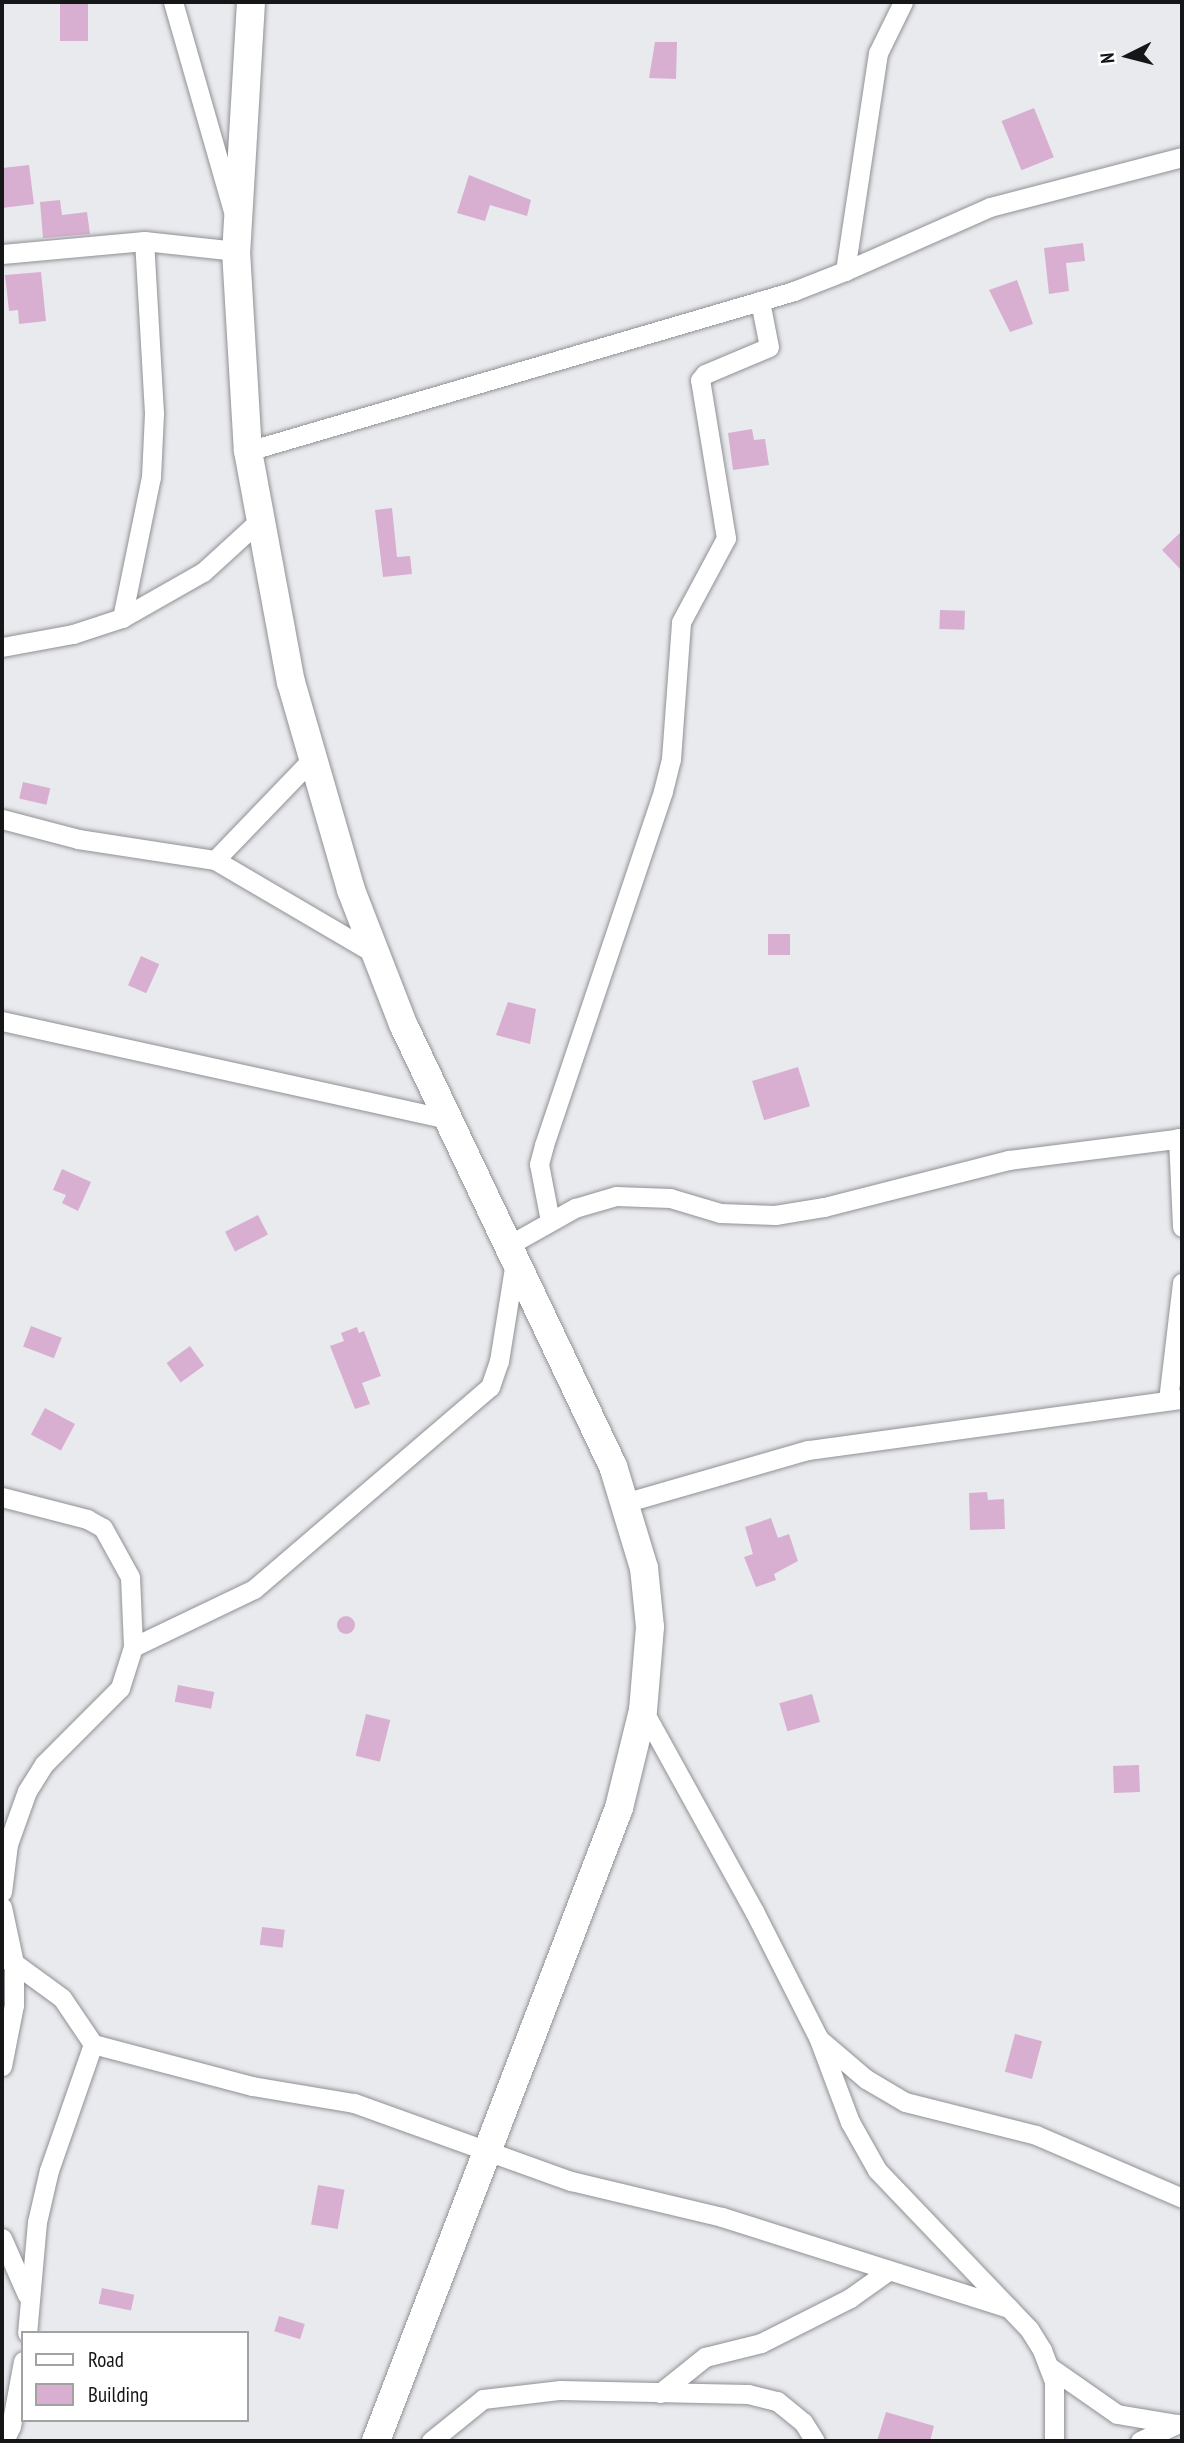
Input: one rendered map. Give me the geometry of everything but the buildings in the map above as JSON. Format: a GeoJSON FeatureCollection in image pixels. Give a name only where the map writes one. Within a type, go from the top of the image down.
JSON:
{"type":"FeatureCollection","features":[{"type":"Feature","properties":{"kind":"street"},"geometry":{"type":"LineString","coordinates":[[173,2],[236,222]]}},
{"type":"Feature","properties":{"kind":"street"},"geometry":{"type":"LineString","coordinates":[[251,2],[236,251],[248,451],[291,682],[375,954],[446,1119],[613,1466],[644,1568],[650,1627],[643,1710],[619,1808],[376,2441]]}},
{"type":"Feature","properties":{"kind":"street"},"geometry":{"type":"LineString","coordinates":[[845,271],[878,53],[903,2]]}},
{"type":"Feature","properties":{"kind":"street"},"geometry":{"type":"LineString","coordinates":[[248,451],[760,300],[845,271],[990,207],[1182,157]]}},
{"type":"Feature","properties":{"kind":"street"},"geometry":{"type":"LineString","coordinates":[[2,254],[144,242],[236,251]]}},
{"type":"Feature","properties":{"kind":"street"},"geometry":{"type":"LineString","coordinates":[[122,618],[148,489],[153,438],[144,242]]}},
{"type":"Feature","properties":{"kind":"street"},"geometry":{"type":"LineString","coordinates":[[550,1220],[539,1164],[544,1144],[663,791],[671,759],[681,622],[726,538],[701,380],[705,374],[769,347],[760,300]]}},
{"type":"Feature","properties":{"kind":"street"},"geometry":{"type":"LineString","coordinates":[[2,647],[73,634],[122,618],[195,578],[260,520]]}},
{"type":"Feature","properties":{"kind":"street"},"geometry":{"type":"LineString","coordinates":[[215,860],[313,758]]}},
{"type":"Feature","properties":{"kind":"street"},"geometry":{"type":"LineString","coordinates":[[2,819],[78,839],[215,860],[375,954]]}},
{"type":"Feature","properties":{"kind":"street"},"geometry":{"type":"LineString","coordinates":[[2,1021],[446,1119]]}},
{"type":"Feature","properties":{"kind":"street"},"geometry":{"type":"LineString","coordinates":[[133,1647],[254,1589],[490,1387],[499,1361],[512,1253],[550,1220],[616,1196],[670,1198],[720,1213],[775,1215],[824,1207],[1009,1160],[1180,1138],[1182,1227]]}},
{"type":"Feature","properties":{"kind":"street"},"geometry":{"type":"LineString","coordinates":[[624,1503],[808,1450],[1175,1400],[1182,1283]]}},
{"type":"Feature","properties":{"kind":"street"},"geometry":{"type":"LineString","coordinates":[[2,1497],[87,1519],[103,1528],[130,1577],[133,1647],[120,1688],[44,1764],[27,1791],[8,1844],[2,1892]]}},
{"type":"Feature","properties":{"kind":"street"},"geometry":{"type":"LineString","coordinates":[[643,1710],[818,2037],[850,2122],[877,2170],[1029,2329],[1051,2368],[1117,2414],[1180,2420]]}},
{"type":"Feature","properties":{"kind":"street"},"geometry":{"type":"LineString","coordinates":[[2,1907],[13,2004],[2,2066]]}},
{"type":"Feature","properties":{"kind":"street"},"geometry":{"type":"LineString","coordinates":[[8,1960],[62,1997],[93,2044],[251,2086],[354,2103],[489,2149],[571,2181],[722,2217],[1009,2308]]}},
{"type":"Feature","properties":{"kind":"street"},"geometry":{"type":"LineString","coordinates":[[818,2037],[866,2079],[905,2102],[1036,2135],[1182,2198]]}},
{"type":"Feature","properties":{"kind":"street"},"geometry":{"type":"LineString","coordinates":[[27,2331],[27,2296],[49,2170],[93,2044]]}},
{"type":"Feature","properties":{"kind":"street"},"geometry":{"type":"LineString","coordinates":[[2,2238],[27,2296]]}},
{"type":"Feature","properties":{"kind":"street"},"geometry":{"type":"LineString","coordinates":[[660,2393],[705,2357],[761,2343],[850,2298],[888,2271]]}},
{"type":"Feature","properties":{"kind":"street"},"geometry":{"type":"LineString","coordinates":[[1051,2368],[1054,2441]]}},
{"type":"Feature","properties":{"kind":"street"},"geometry":{"type":"LineString","coordinates":[[4,2441],[11,2426],[21,2372]]}},
{"type":"Feature","properties":{"kind":"street"},"geometry":{"type":"LineString","coordinates":[[431,2441],[470,2406],[497,2395],[560,2390],[748,2394],[777,2401],[803,2422],[815,2441]]}},
{"type":"Feature","properties":{"kind":"street"},"geometry":{"type":"LineString","coordinates":[[1140,2441],[1180,2420]]}}]}
